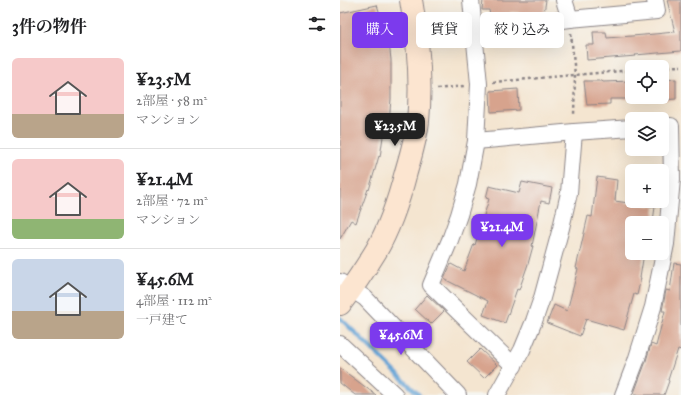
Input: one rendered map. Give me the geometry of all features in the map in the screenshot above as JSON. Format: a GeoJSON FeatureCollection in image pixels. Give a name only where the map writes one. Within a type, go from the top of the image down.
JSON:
{"type":"FeatureCollection","features":[{"type":"Feature","properties":{"kind":"street"},"geometry":{"type":"LineString","coordinates":[[411,0],[418,51],[420,90],[418,122],[411,155],[402,188],[390,220],[376,250],[343,294],[365,298],[458,395]]}},
{"type":"Feature","properties":{"kind":"street"},"geometry":{"type":"LineString","coordinates":[[471,0],[479,84],[476,141],[468,184],[459,215],[431,285],[514,366]]}},
{"type":"Feature","properties":{"kind":"street"},"geometry":{"type":"LineString","coordinates":[[564,0],[570,19]]}},
{"type":"Feature","properties":{"kind":"street"},"geometry":{"type":"LineString","coordinates":[[475,32],[570,19],[657,11],[655,0]]}},
{"type":"Feature","properties":{"kind":"street"},"geometry":{"type":"LineString","coordinates":[[622,395],[636,361],[653,307],[666,244],[672,179],[672,126],[669,126]]}},
{"type":"Feature","properties":{"kind":"street"},"geometry":{"type":"LineString","coordinates":[[476,141],[625,128]]}},
{"type":"Feature","properties":{"kind":"street"},"geometry":{"type":"LineString","coordinates":[[497,395],[522,350],[542,298],[569,193],[574,132]]}},
{"type":"Feature","properties":{"kind":"street"},"geometry":{"type":"LineString","coordinates":[[340,344],[395,395]]}},
{"type":"Feature","properties":{"kind":"path"},"geometry":{"type":"LineString","coordinates":[[570,19],[575,75],[574,132]]}},
{"type":"Feature","properties":{"kind":"path"},"geometry":{"type":"LineString","coordinates":[[669,67],[681,66]]}},
{"type":"Feature","properties":{"kind":"path"},"geometry":{"type":"LineString","coordinates":[[436,89],[625,71]]}},
{"type":"Feature","properties":{"kind":"building"},"geometry":{"type":"Polygon","coordinates":[[[483,0],[546,0],[544,12],[489,12],[489,10],[482,10],[483,0]]]}},
{"type":"Feature","properties":{"kind":"building"},"geometry":{"type":"Polygon","coordinates":[[[667,0],[681,0],[681,51],[587,60],[586,45],[594,45],[593,32],[606,32],[607,38],[675,32],[667,0]]]}},
{"type":"Feature","properties":{"kind":"building"},"geometry":{"type":"Polygon","coordinates":[[[377,5],[379,12],[352,12],[352,48],[390,48],[391,99],[389,123],[385,123],[380,157],[379,156],[369,190],[368,189],[356,223],[351,220],[340,239],[340,13],[377,5]]]}},
{"type":"Feature","properties":{"kind":"building"},"geometry":{"type":"Polygon","coordinates":[[[676,79],[676,99],[669,100],[669,80],[676,79]]]}},
{"type":"Feature","properties":{"kind":"building"},"geometry":{"type":"Polygon","coordinates":[[[584,81],[625,81],[625,99],[610,99],[610,104],[587,105],[584,81]]]}},
{"type":"Feature","properties":{"kind":"building"},"geometry":{"type":"Polygon","coordinates":[[[518,89],[519,110],[491,112],[490,91],[518,89]]]}},
{"type":"Feature","properties":{"kind":"building"},"geometry":{"type":"Polygon","coordinates":[[[597,177],[617,180],[615,201],[625,202],[625,208],[655,208],[654,216],[625,216],[625,260],[643,260],[637,295],[634,294],[624,330],[586,319],[580,336],[547,323],[554,305],[567,311],[578,269],[576,268],[588,216],[592,217],[597,177]]]}},
{"type":"Feature","properties":{"kind":"building"},"geometry":{"type":"Polygon","coordinates":[[[522,182],[552,188],[549,203],[541,201],[533,246],[528,264],[505,323],[483,315],[488,301],[444,279],[451,264],[464,271],[474,244],[475,245],[489,199],[486,198],[489,186],[519,193],[522,182]]]}},
{"type":"Feature","properties":{"kind":"building"},"geometry":{"type":"Polygon","coordinates":[[[674,263],[681,264],[681,350],[678,349],[664,395],[640,395],[634,393],[651,344],[656,346],[665,311],[662,311],[666,290],[670,291],[674,263]]]}},
{"type":"Feature","properties":{"kind":"building"},"geometry":{"type":"Polygon","coordinates":[[[427,295],[444,311],[431,324],[415,309],[427,295]]]}},
{"type":"Feature","properties":{"kind":"building"},"geometry":{"type":"Polygon","coordinates":[[[480,349],[497,365],[484,378],[467,362],[480,349]]]}},
{"type":"Feature","properties":{"kind":"building"},"geometry":{"type":"Polygon","coordinates":[[[340,368],[376,395],[355,395],[340,383],[340,368]]]}},
{"type":"Feature","properties":{"kind":"waterway"},"geometry":{"type":"LineString","coordinates":[[340,318],[419,395]]}}]}
